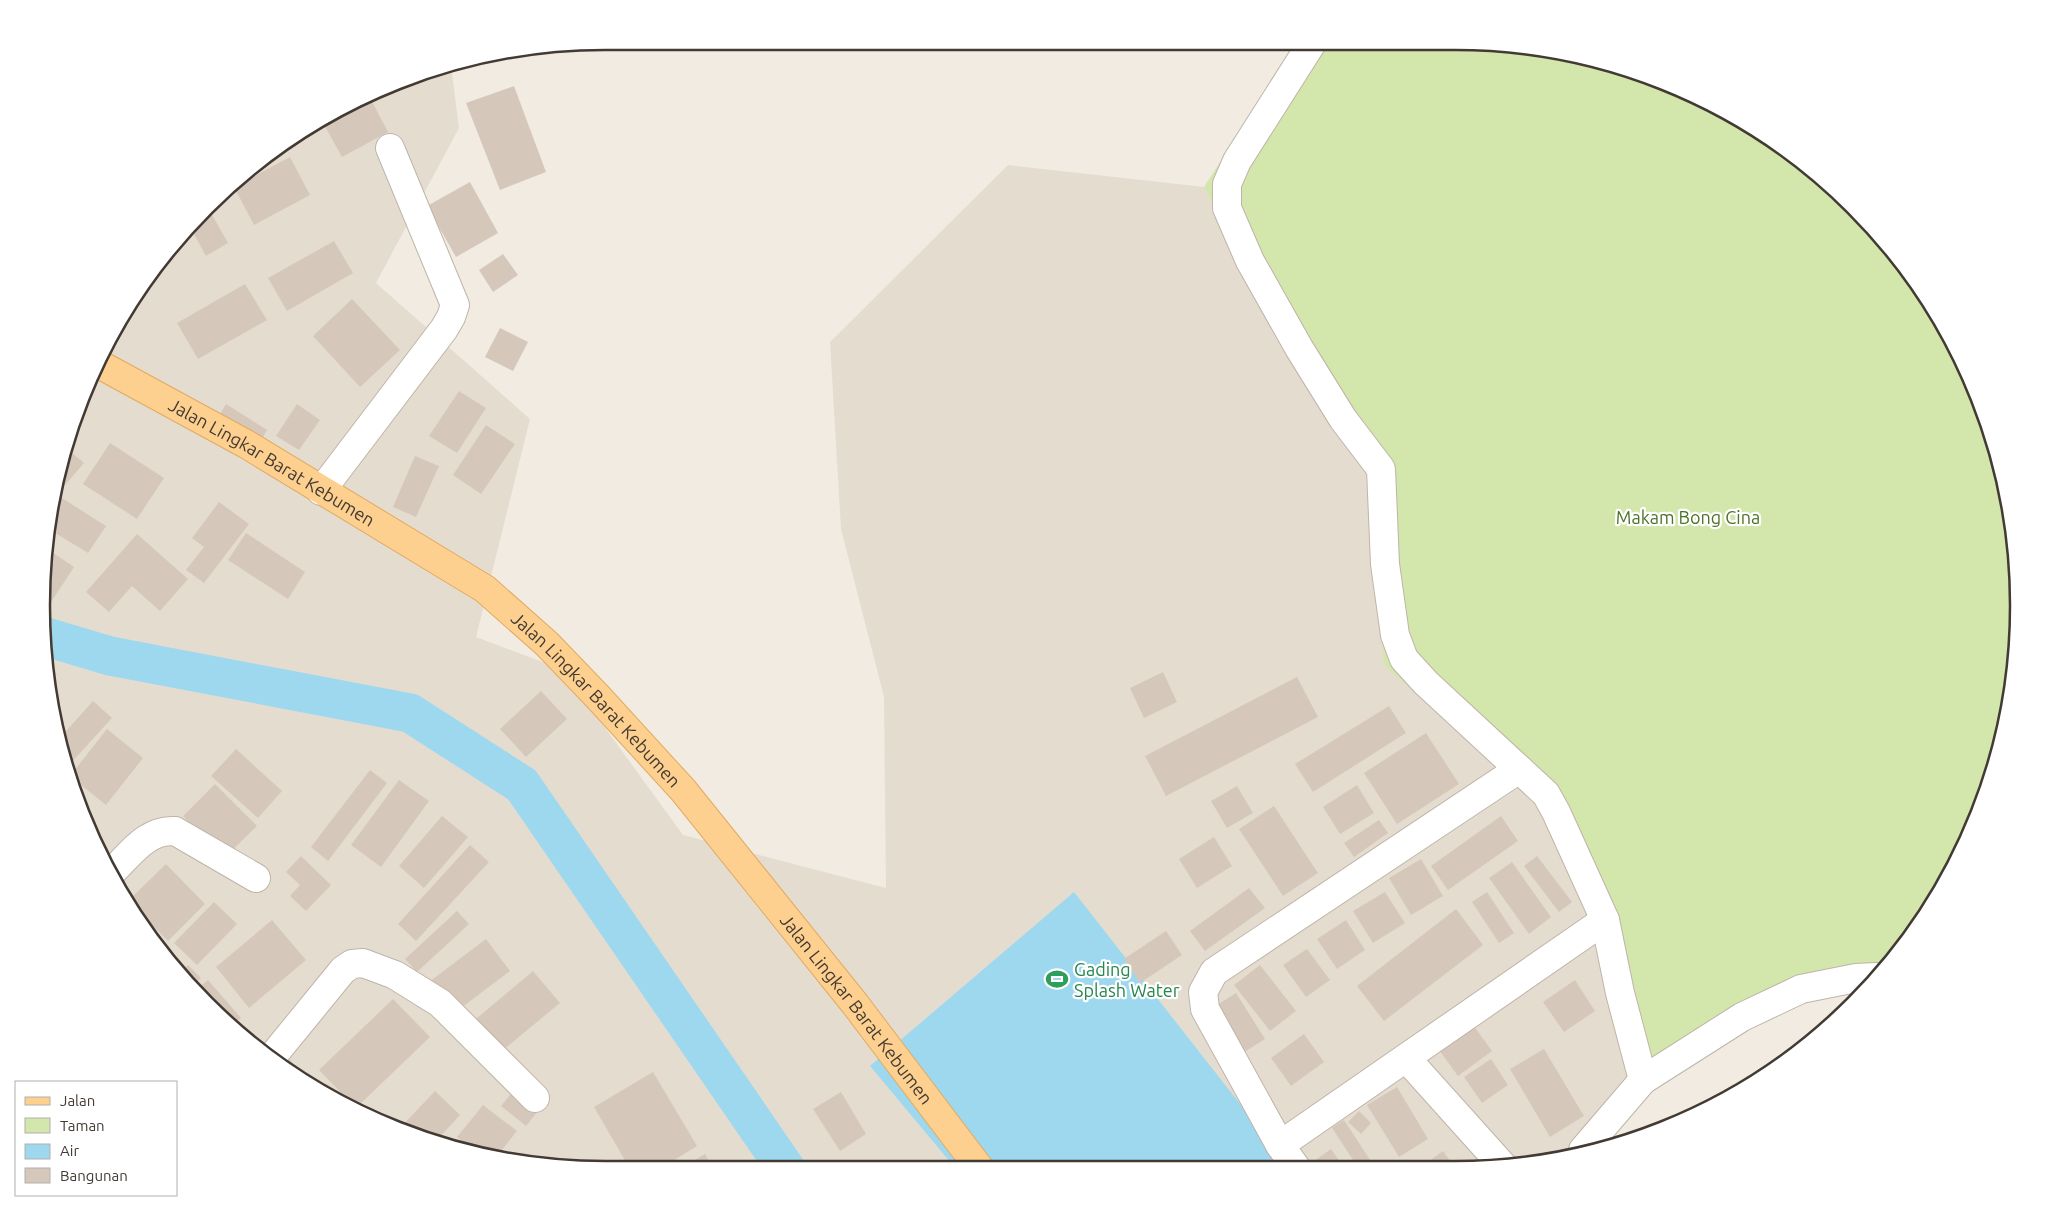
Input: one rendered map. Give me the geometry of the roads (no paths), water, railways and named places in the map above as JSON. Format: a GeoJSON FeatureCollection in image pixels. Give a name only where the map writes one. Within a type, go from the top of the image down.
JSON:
{"type":"FeatureCollection","features":[{"type":"Feature","properties":{"kind":"main road","name":"Jalan Lingkar Barat Kebumen"},"geometry":{"type":"LineString","coordinates":[[104,367],[246,444],[485,589],[547,644],[683,790],[855,1004],[975,1161]]}},
{"type":"Feature","properties":{"kind":"street"},"geometry":{"type":"LineString","coordinates":[[1308,50],[1237,161],[1227,184],[1227,208],[1250,261],[1300,348],[1343,419],[1381,469],[1385,564],[1395,635],[1404,659],[1426,683],[1546,794],[1556,812],[1606,920],[1620,993],[1643,1080]]}},
{"type":"Feature","properties":{"kind":"street"},"geometry":{"type":"LineString","coordinates":[[322,491],[444,329],[455,305],[390,148]]}},
{"type":"Feature","properties":{"kind":"street"},"geometry":{"type":"LineString","coordinates":[[1519,769],[1214,972],[1203,992],[1205,1009],[1288,1161],[1406,1058],[1606,920]]}},
{"type":"Feature","properties":{"kind":"street"},"geometry":{"type":"LineString","coordinates":[[116,868],[148,836],[166,830],[175,831],[256,878]]}},
{"type":"Feature","properties":{"kind":"street"},"geometry":{"type":"LineString","coordinates":[[276,1052],[343,970],[352,964],[363,963],[395,975],[440,1003],[535,1098]]}},
{"type":"Feature","properties":{"kind":"street"},"geometry":{"type":"LineString","coordinates":[[1588,1144],[1643,1080],[1742,1017],[1801,989],[1867,977]]}},
{"type":"Feature","properties":{"kind":"street"},"geometry":{"type":"LineString","coordinates":[[1406,1058],[1497,1159]]}},
{"type":"Feature","properties":{"kind":"water","name":"Gading Splash Water"},"geometry":{"type":"Polygon","coordinates":[[[1074,892],[1285,1161],[949,1161],[870,1066],[1074,892]]]}},
{"type":"Feature","properties":{"kind":"waterway"},"geometry":{"type":"LineString","coordinates":[[51,638],[110,656],[410,713],[522,785],[780,1161]]}},
{"type":"Feature","properties":{"kind":"place","name":"Gading Splash Water"},"geometry":{"type":"Point","coordinates":[1057,979]}},
{"type":"Feature","properties":{"kind":"park label","name":"Makam Bong Cina"},"geometry":{"type":"Point","coordinates":[1688,517]}}]}
